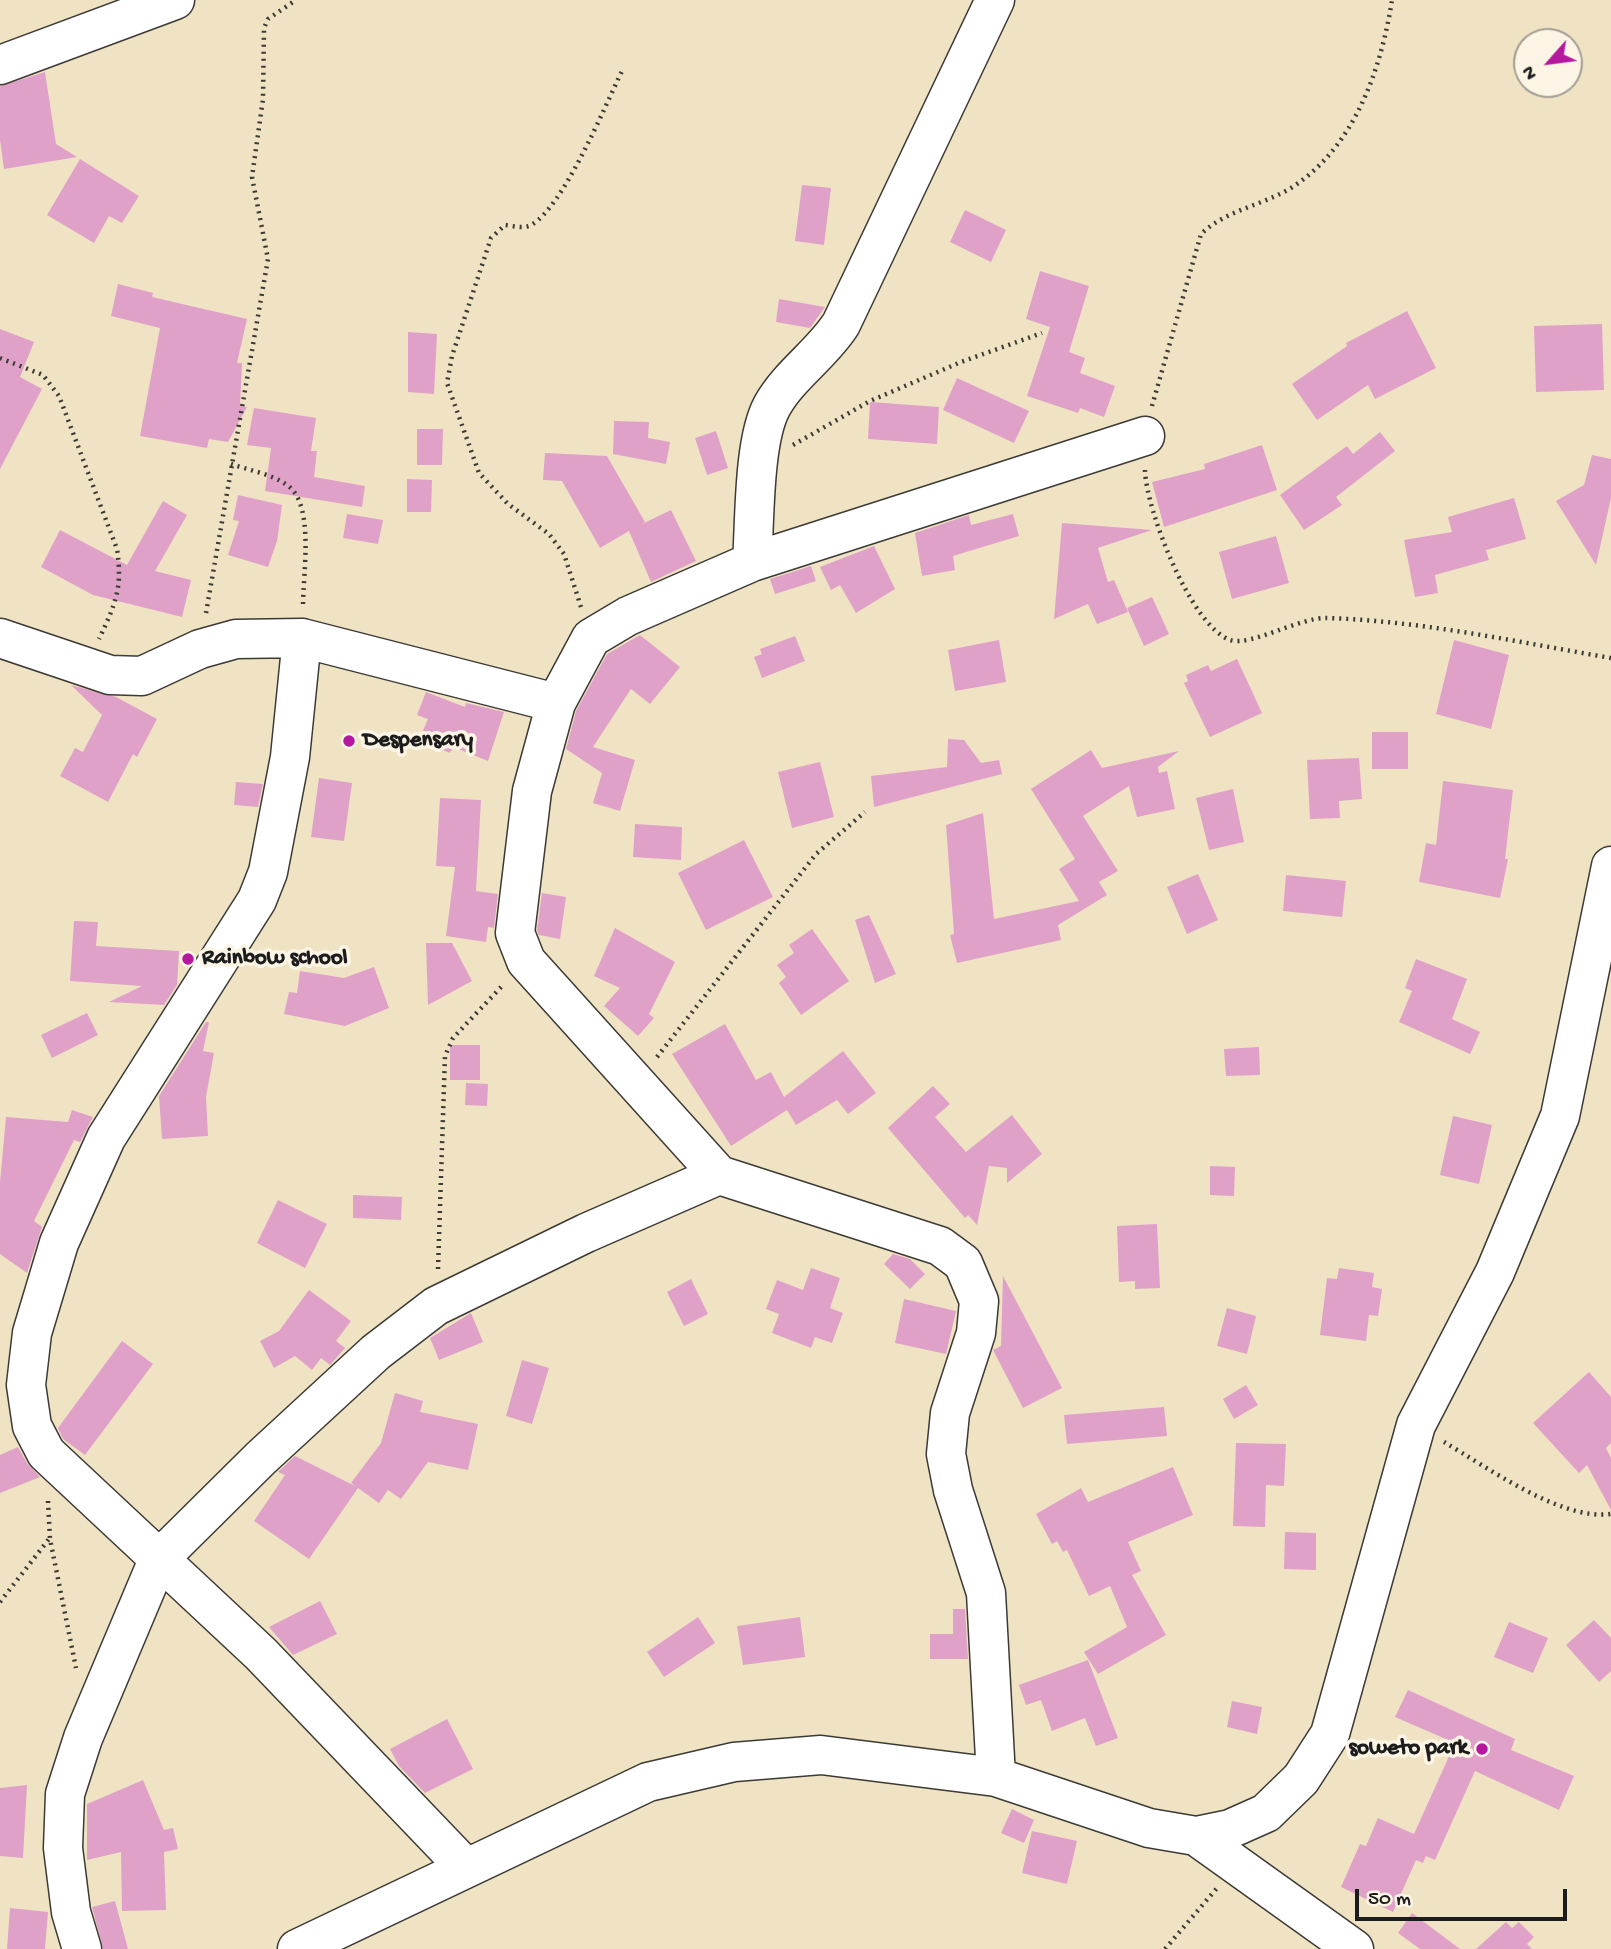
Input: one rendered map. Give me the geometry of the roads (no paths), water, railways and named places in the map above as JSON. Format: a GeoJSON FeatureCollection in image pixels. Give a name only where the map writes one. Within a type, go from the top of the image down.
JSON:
{"type":"FeatureCollection","features":[{"type":"Feature","properties":{"kind":"street"},"geometry":{"type":"LineString","coordinates":[[0,65],[175,0]]}},
{"type":"Feature","properties":{"kind":"street"},"geometry":{"type":"LineString","coordinates":[[752,562],[759,464],[771,407],[784,388],[830,342],[842,324],[995,0]]}},
{"type":"Feature","properties":{"kind":"street"},"geometry":{"type":"LineString","coordinates":[[996,1777],[986,1593],[953,1490],[946,1454],[950,1413],[976,1333],[979,1301],[963,1264],[940,1246],[719,1175],[526,961],[515,933],[532,791],[556,703],[591,638],[628,616],[752,562],[1145,436]]}},
{"type":"Feature","properties":{"kind":"street"},"geometry":{"type":"LineString","coordinates":[[0,638],[110,675],[142,676],[200,649],[236,639],[302,638],[556,703]]}},
{"type":"Feature","properties":{"kind":"street"},"geometry":{"type":"LineString","coordinates":[[302,638],[290,757],[268,872],[257,900],[106,1138],[59,1243],[32,1333],[26,1385],[32,1426],[46,1453],[271,1664],[466,1868]]}},
{"type":"Feature","properties":{"kind":"street"},"geometry":{"type":"LineString","coordinates":[[297,1949],[648,1782],[734,1762],[821,1755],[996,1777],[1150,1828],[1196,1836],[1230,1829],[1266,1813],[1301,1779],[1330,1734],[1416,1426],[1495,1272],[1560,1116],[1611,866]]}},
{"type":"Feature","properties":{"kind":"street"},"geometry":{"type":"LineString","coordinates":[[82,1949],[71,1912],[64,1848],[65,1794],[83,1738],[159,1560],[376,1352],[436,1306],[586,1233],[719,1175]]}},
{"type":"Feature","properties":{"kind":"street"},"geometry":{"type":"LineString","coordinates":[[1196,1836],[1354,1949]]}},
{"type":"Feature","properties":{"kind":"place","name":"Despensary"},"geometry":{"type":"Point","coordinates":[349,741]}},
{"type":"Feature","properties":{"kind":"place","name":"Rainbow school"},"geometry":{"type":"Point","coordinates":[188,959]}},
{"type":"Feature","properties":{"kind":"place","name":"soweto park"},"geometry":{"type":"Point","coordinates":[1482,1749]}}]}
